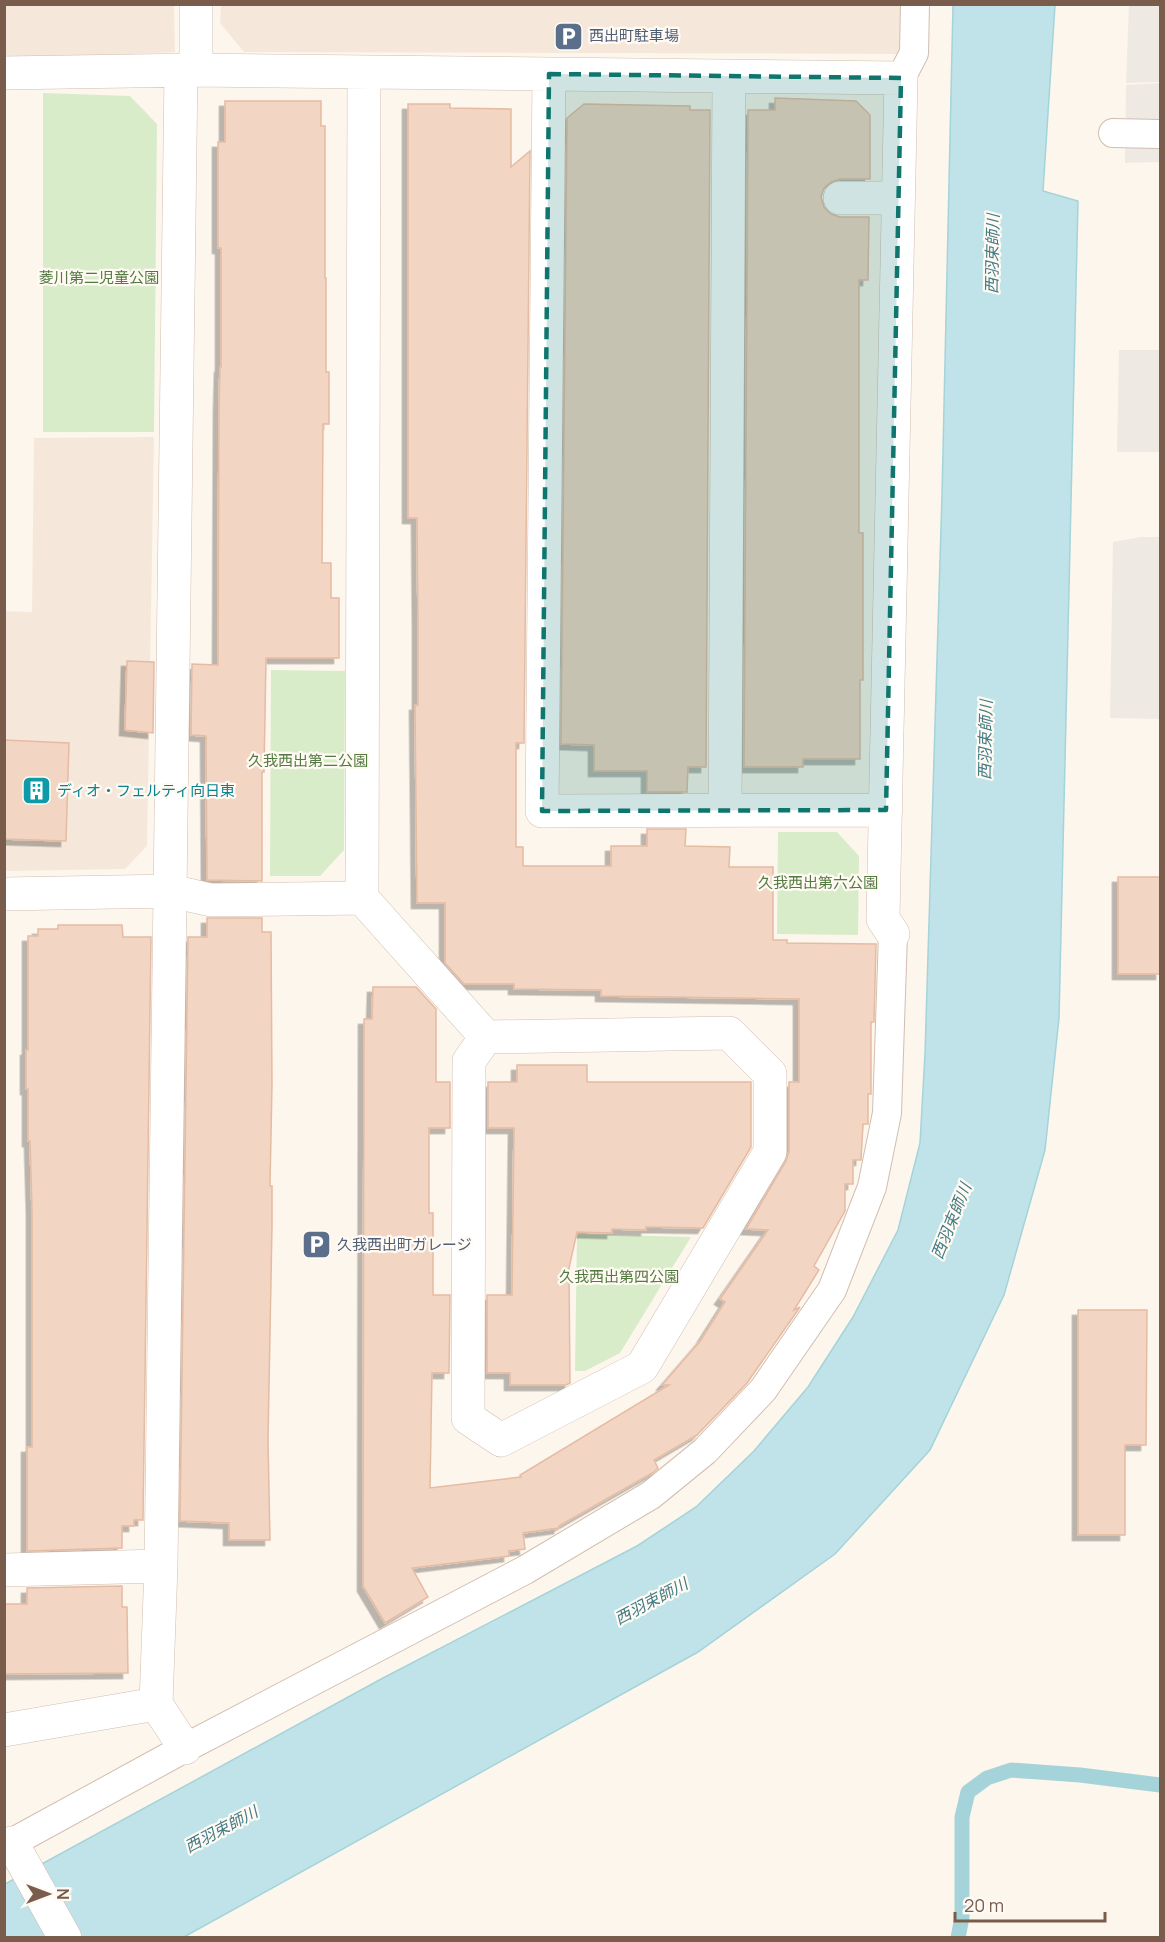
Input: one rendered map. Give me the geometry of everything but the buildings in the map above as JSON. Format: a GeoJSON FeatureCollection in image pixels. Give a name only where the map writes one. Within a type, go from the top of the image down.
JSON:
{"type":"FeatureCollection","features":[{"type":"Feature","properties":{"kind":"street"},"geometry":{"type":"LineString","coordinates":[[185,1748],[156,1704],[161,1566],[171,891],[188,69],[196,4]]}},
{"type":"Feature","properties":{"kind":"street"},"geometry":{"type":"LineString","coordinates":[[4,73],[188,69],[901,78],[883,919],[892,934]]}},
{"type":"Feature","properties":{"kind":"street"},"geometry":{"type":"LineString","coordinates":[[364,73],[362,897],[486,1036],[729,1033],[770,1074],[770,1152],[642,1367],[501,1440],[468,1418],[469,1060],[486,1036]]}},
{"type":"Feature","properties":{"kind":"street"},"geometry":{"type":"LineString","coordinates":[[549,74],[542,811],[886,810]]}},
{"type":"Feature","properties":{"kind":"street"},"geometry":{"type":"LineString","coordinates":[[724,810],[729,77]]}},
{"type":"Feature","properties":{"kind":"street"},"geometry":{"type":"LineString","coordinates":[[840,198],[898,198]]}},
{"type":"Feature","properties":{"kind":"street"},"geometry":{"type":"LineString","coordinates":[[4,894],[171,891],[211,900],[362,897]]}},
{"type":"Feature","properties":{"kind":"street"},"geometry":{"type":"LineString","coordinates":[[4,1570],[161,1566]]}},
{"type":"Feature","properties":{"kind":"street"},"geometry":{"type":"LineString","coordinates":[[4,1730],[156,1704]]}},
{"type":"Feature","properties":{"kind":"street"},"geometry":{"type":"LineString","coordinates":[[8,1845],[65,1938]]}},
{"type":"Feature","properties":{"kind":"lane"},"geometry":{"type":"LineString","coordinates":[[901,78],[914,53],[915,4]]}},
{"type":"Feature","properties":{"kind":"lane"},"geometry":{"type":"LineString","coordinates":[[1113,133],[1161,134]]}},
{"type":"Feature","properties":{"kind":"lane"},"geometry":{"type":"LineString","coordinates":[[8,1845],[185,1748],[525,1570],[651,1495],[705,1451],[763,1390],[832,1290],[872,1187],[887,1113],[892,934]]}},
{"type":"Feature","properties":{"kind":"highlighted area"},"geometry":{"type":"Polygon","coordinates":[[[549,74],[901,78],[886,810],[542,811],[549,74]]]}},
{"type":"Feature","properties":{"kind":"shaded area","name":"西出町駐車場"},"geometry":{"type":"Polygon","coordinates":[[[221,4],[906,5],[904,54],[244,52],[220,23],[221,4]]]}},
{"type":"Feature","properties":{"kind":"shaded area"},"geometry":{"type":"Polygon","coordinates":[[[4,5],[174,5],[175,52],[5,60],[4,5]]]}},
{"type":"Feature","properties":{"kind":"shaded area"},"geometry":{"type":"Polygon","coordinates":[[[1129,5],[1160,5],[1160,82],[1126,83],[1129,5]]]}},
{"type":"Feature","properties":{"kind":"shaded area"},"geometry":{"type":"Polygon","coordinates":[[[1160,83],[1160,162],[1125,163],[1126,85],[1160,83]]]}},
{"type":"Feature","properties":{"kind":"shaded area"},"geometry":{"type":"Polygon","coordinates":[[[1119,350],[1160,350],[1160,452],[1117,452],[1119,350]]]}},
{"type":"Feature","properties":{"kind":"shaded area"},"geometry":{"type":"Polygon","coordinates":[[[154,437],[147,846],[125,869],[5,871],[4,611],[32,612],[34,438],[154,437]]]}},
{"type":"Feature","properties":{"kind":"shaded area"},"geometry":{"type":"Polygon","coordinates":[[[1141,537],[1160,537],[1160,719],[1110,718],[1113,542],[1141,537]]]}},
{"type":"Feature","properties":{"kind":"green space","name":"菱川第二児童公園"},"geometry":{"type":"Polygon","coordinates":[[[43,93],[130,96],[157,124],[154,432],[43,432],[43,93]]]}},
{"type":"Feature","properties":{"kind":"green space","name":"久我西出第二公園"},"geometry":{"type":"Polygon","coordinates":[[[271,670],[345,671],[344,850],[320,876],[270,876],[271,670]]]}},
{"type":"Feature","properties":{"kind":"green space","name":"久我西出第六公園"},"geometry":{"type":"Polygon","coordinates":[[[778,832],[837,832],[859,856],[858,935],[777,934],[778,832]]]}},
{"type":"Feature","properties":{"kind":"green space","name":"久我西出第四公園"},"geometry":{"type":"Polygon","coordinates":[[[577,1234],[691,1237],[620,1353],[585,1371],[575,1371],[577,1234]]]}},
{"type":"Feature","properties":{"kind":"water","name":"西羽束師川"},"geometry":{"type":"Polygon","coordinates":[[[953,5],[1055,5],[1043,191],[1078,201],[1059,1018],[1045,1150],[1004,1295],[930,1450],[835,1554],[698,1652],[184,1937],[5,1938],[5,1884],[383,1678],[637,1546],[696,1507],[754,1451],[808,1387],[853,1317],[898,1230],[920,1143],[925,1054],[942,495],[953,5]]]}},
{"type":"Feature","properties":{"kind":"waterway"},"geometry":{"type":"LineString","coordinates":[[958,1938],[962,1917],[962,1817],[968,1792],[987,1778],[1011,1770],[1080,1775],[1160,1785]]}},
{"type":"Feature","properties":{"kind":"place","name":"西出町駐車場"},"geometry":{"type":"Point","coordinates":[568,36]}},
{"type":"Feature","properties":{"kind":"place","name":"ディオ・フェルティ向日東"},"geometry":{"type":"Point","coordinates":[36,791]}},
{"type":"Feature","properties":{"kind":"place","name":"久我西出町ガレージ"},"geometry":{"type":"Point","coordinates":[316,1245]}}]}
